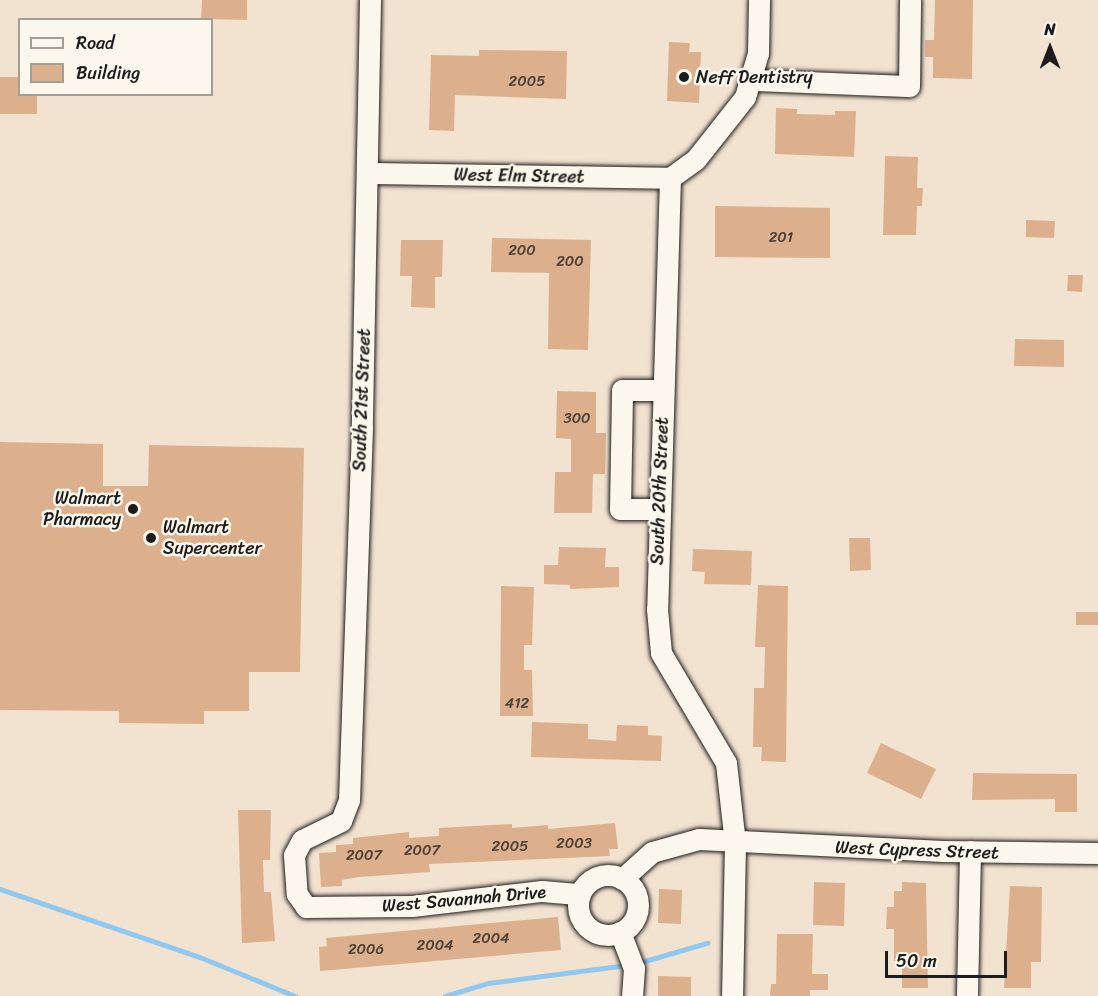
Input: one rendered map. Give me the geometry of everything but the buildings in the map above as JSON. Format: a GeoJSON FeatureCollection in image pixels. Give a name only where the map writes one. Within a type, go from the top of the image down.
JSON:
{"type":"FeatureCollection","features":[{"type":"Feature","properties":{"kind":"street","name":"South 21st Street"},"geometry":{"type":"LineString","coordinates":[[349,800],[368,173],[370,0]]}},
{"type":"Feature","properties":{"kind":"street"},"geometry":{"type":"LineString","coordinates":[[670,178],[696,159],[722,128],[753,80],[758,53],[759,0]]}},
{"type":"Feature","properties":{"kind":"street"},"geometry":{"type":"LineString","coordinates":[[753,80],[909,86],[910,0]]}},
{"type":"Feature","properties":{"kind":"street","name":"West Elm Street"},"geometry":{"type":"LineString","coordinates":[[368,173],[670,178]]}},
{"type":"Feature","properties":{"kind":"street","name":"South 20th Street"},"geometry":{"type":"LineString","coordinates":[[670,178],[657,609],[661,652],[726,763],[735,843],[732,996]]}},
{"type":"Feature","properties":{"kind":"street"},"geometry":{"type":"LineString","coordinates":[[660,509],[620,509],[622,390],[663,390]]}},
{"type":"Feature","properties":{"kind":"street","name":"West Savannah Drive"},"geometry":{"type":"LineString","coordinates":[[349,800],[341,820],[303,840],[294,855],[297,894],[306,907],[412,906],[542,891],[580,894]]}},
{"type":"Feature","properties":{"kind":"street"},"geometry":{"type":"LineString","coordinates":[[622,879],[652,852],[671,844],[699,839],[735,843]]}},
{"type":"Feature","properties":{"kind":"street","name":"West Cypress Street"},"geometry":{"type":"LineString","coordinates":[[735,843],[1098,853]]}},
{"type":"Feature","properties":{"kind":"street"},"geometry":{"type":"LineString","coordinates":[[967,996],[970,851]]}},
{"type":"Feature","properties":{"kind":"street"},"geometry":{"type":"LineString","coordinates":[[612,876],[622,879],[629,885],[638,902],[634,920],[620,932],[611,935],[591,930],[579,914],[580,894],[593,879],[612,876]]}},
{"type":"Feature","properties":{"kind":"street"},"geometry":{"type":"LineString","coordinates":[[620,932],[634,968],[632,996]]}},
{"type":"Feature","properties":{"kind":"waterway"},"geometry":{"type":"LineString","coordinates":[[0,889],[200,957],[295,996]]}},
{"type":"Feature","properties":{"kind":"waterway"},"geometry":{"type":"LineString","coordinates":[[645,961],[707,943]]}},
{"type":"Feature","properties":{"kind":"waterway"},"geometry":{"type":"LineString","coordinates":[[445,996],[488,983],[619,966]]}},
{"type":"Feature","properties":{"kind":"place","name":"Neff Dentistry"},"geometry":{"type":"Point","coordinates":[684,77]}},
{"type":"Feature","properties":{"kind":"place","name":"Walmart Pharmacy"},"geometry":{"type":"Point","coordinates":[133,509]}},
{"type":"Feature","properties":{"kind":"place","name":"Walmart Supercenter"},"geometry":{"type":"Point","coordinates":[151,538]}}]}
